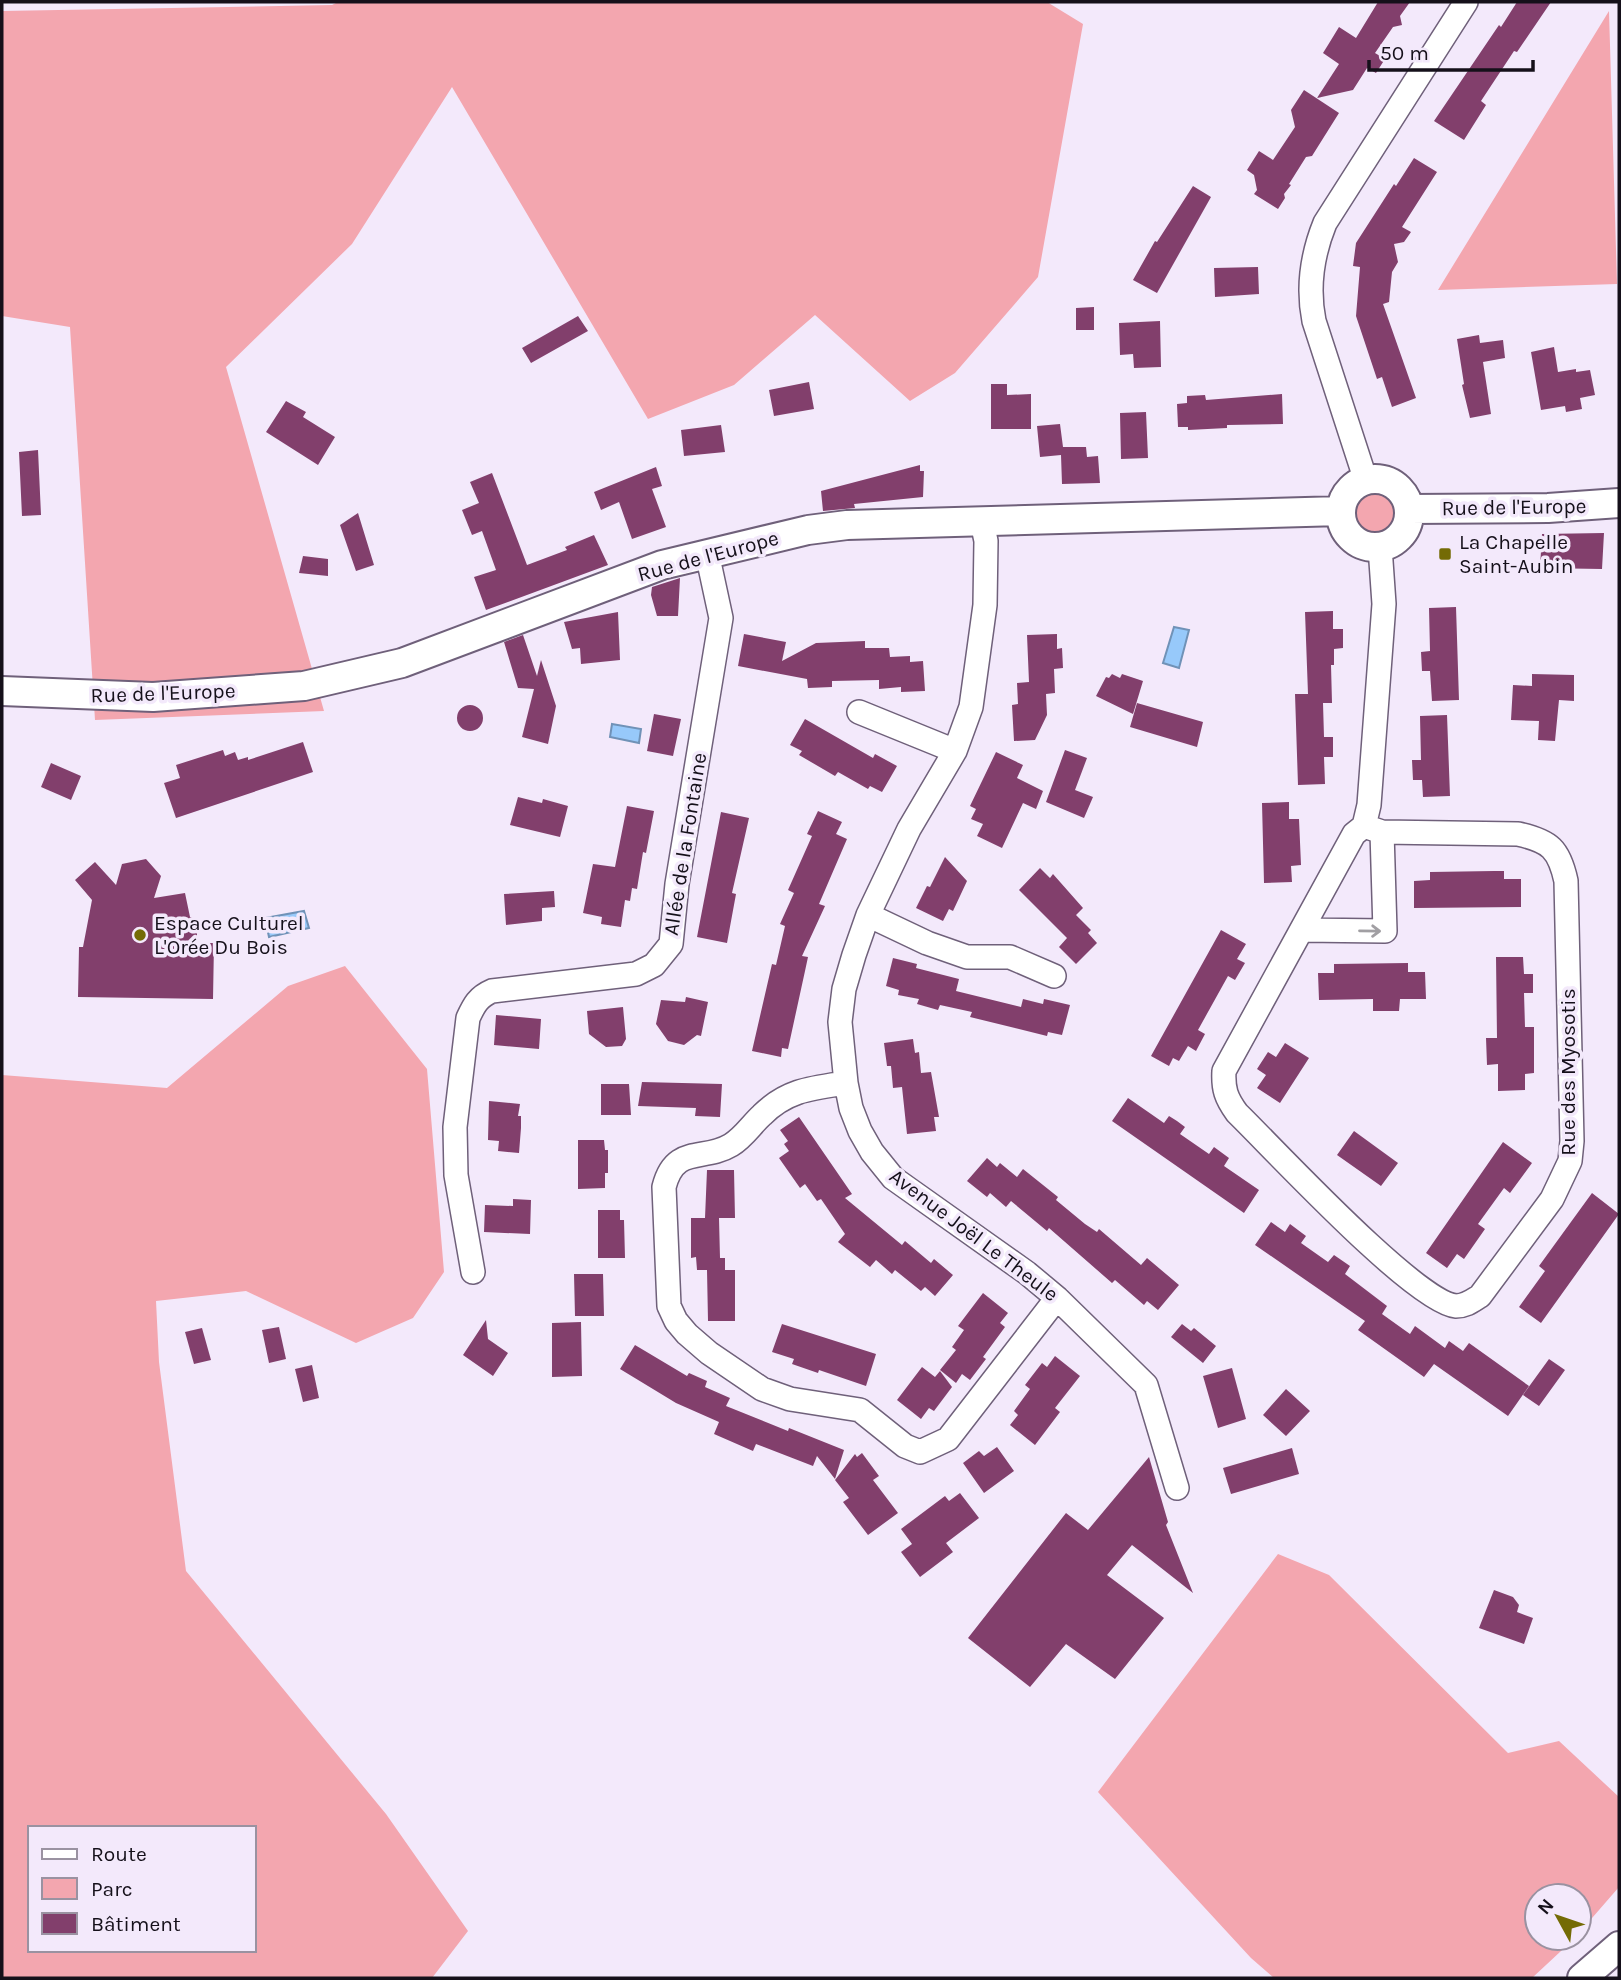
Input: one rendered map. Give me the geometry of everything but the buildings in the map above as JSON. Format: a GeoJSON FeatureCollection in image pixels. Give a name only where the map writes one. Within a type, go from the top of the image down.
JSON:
{"type":"FeatureCollection","features":[{"type":"Feature","properties":{"kind":"street"},"geometry":{"type":"LineString","coordinates":[[1366,481],[1314,321],[1310,298],[1317,242],[1325,223],[1466,2]]}},
{"type":"Feature","properties":{"kind":"street"},"geometry":{"type":"LineString","coordinates":[[1379,480],[1394,485],[1405,496],[1409,509],[1408,522],[1403,533],[1392,543],[1380,547],[1365,546],[1350,537],[1343,526],[1341,511],[1347,494],[1354,486],[1366,481],[1379,480]]}},
{"type":"Feature","properties":{"kind":"street","name":"Rue de l'Europe"},"geometry":{"type":"LineString","coordinates":[[1409,509],[1548,508],[1619,503]]}},
{"type":"Feature","properties":{"kind":"street","name":"Rue de l'Europe"},"geometry":{"type":"LineString","coordinates":[[2,691],[153,697],[304,687],[402,663],[662,565],[808,530],[847,525],[1341,511]]}},
{"type":"Feature","properties":{"kind":"street","name":"Avenue Joël Le Theule"},"geometry":{"type":"LineString","coordinates":[[982,522],[986,541],[985,605],[971,707],[955,751],[909,830],[868,915],[844,989],[839,1022],[845,1083],[860,1131],[893,1178],[1027,1273],[1057,1298],[1146,1385],[1177,1488]]}},
{"type":"Feature","properties":{"kind":"street","name":"Rue des Myosotis"},"geometry":{"type":"LineString","coordinates":[[1302,930],[1385,931],[1369,805],[1384,604],[1380,547]]}},
{"type":"Feature","properties":{"kind":"street","name":"Allée de la Fontaine"},"geometry":{"type":"LineString","coordinates":[[473,1272],[457,1175],[455,1128],[468,1018],[474,1004],[481,995],[492,991],[636,974],[654,965],[671,944],[677,884],[721,618],[707,553]]}},
{"type":"Feature","properties":{"kind":"street"},"geometry":{"type":"LineString","coordinates":[[859,712],[955,751]]}},
{"type":"Feature","properties":{"kind":"street","name":"Rue des Myosotis"},"geometry":{"type":"LineString","coordinates":[[1373,829],[1518,834],[1534,838],[1546,843],[1558,853],[1566,881],[1572,1141],[1570,1161],[1552,1199],[1480,1296],[1467,1304],[1455,1306],[1444,1303],[1397,1271],[1237,1112],[1226,1099],[1223,1086],[1224,1071],[1354,834],[1373,829]]}},
{"type":"Feature","properties":{"kind":"street"},"geometry":{"type":"LineString","coordinates":[[868,915],[927,943],[967,957],[1010,957],[1055,976]]}},
{"type":"Feature","properties":{"kind":"street"},"geometry":{"type":"LineString","coordinates":[[845,1083],[792,1093],[774,1104],[738,1140],[718,1151],[683,1157],[667,1175],[664,1187],[669,1306],[676,1321],[687,1334],[709,1353],[762,1389],[790,1399],[860,1410],[905,1446],[920,1452],[948,1440],[1057,1298]]}},
{"type":"Feature","properties":{"kind":"street"},"geometry":{"type":"LineString","coordinates":[[1582,1978],[1619,1946]]}},
{"type":"Feature","properties":{"kind":"green space"},"geometry":{"type":"Polygon","coordinates":[[[338,2],[1047,2],[1083,24],[1038,277],[955,373],[910,401],[815,315],[734,385],[648,419],[452,87],[352,244],[226,367],[324,711],[95,720],[70,327],[2,316],[2,11],[332,5],[338,2]]]}},
{"type":"Feature","properties":{"kind":"green space"},"geometry":{"type":"Polygon","coordinates":[[[1609,11],[1617,284],[1438,290],[1609,11]]]}},
{"type":"Feature","properties":{"kind":"green space"},"geometry":{"type":"Polygon","coordinates":[[[1375,490],[1391,497],[1398,513],[1391,529],[1375,536],[1359,529],[1352,513],[1359,497],[1375,490]]]}},
{"type":"Feature","properties":{"kind":"green space"},"geometry":{"type":"Polygon","coordinates":[[[345,966],[427,1069],[444,1272],[413,1318],[356,1343],[246,1291],[156,1301],[159,1362],[186,1571],[386,1814],[468,1931],[432,1978],[2,1978],[2,1075],[167,1088],[288,986],[345,966]]]}},
{"type":"Feature","properties":{"kind":"green space"},"geometry":{"type":"Polygon","coordinates":[[[1278,1554],[1329,1575],[1508,1753],[1559,1741],[1619,1797],[1619,1887],[1593,1917],[1593,1882],[1523,1882],[1523,1952],[1560,1952],[1532,1978],[1274,1978],[1251,1958],[1098,1792],[1278,1554]]]}},
{"type":"Feature","properties":{"kind":"water"},"geometry":{"type":"Polygon","coordinates":[[[1174,627],[1189,630],[1179,668],[1163,663],[1174,627]]]}},
{"type":"Feature","properties":{"kind":"water"},"geometry":{"type":"Polygon","coordinates":[[[612,724],[641,729],[639,743],[610,737],[612,724]]]}},
{"type":"Feature","properties":{"kind":"water"},"geometry":{"type":"Polygon","coordinates":[[[304,911],[309,928],[269,937],[265,918],[304,911]]]}},
{"type":"Feature","properties":{"kind":"place","name":"La Chapelle Saint-Aubin"},"geometry":{"type":"Point","coordinates":[1445,554]}},
{"type":"Feature","properties":{"kind":"place","name":"Espace Culturel L'Orée Du Bois"},"geometry":{"type":"Point","coordinates":[140,935]}}]}
